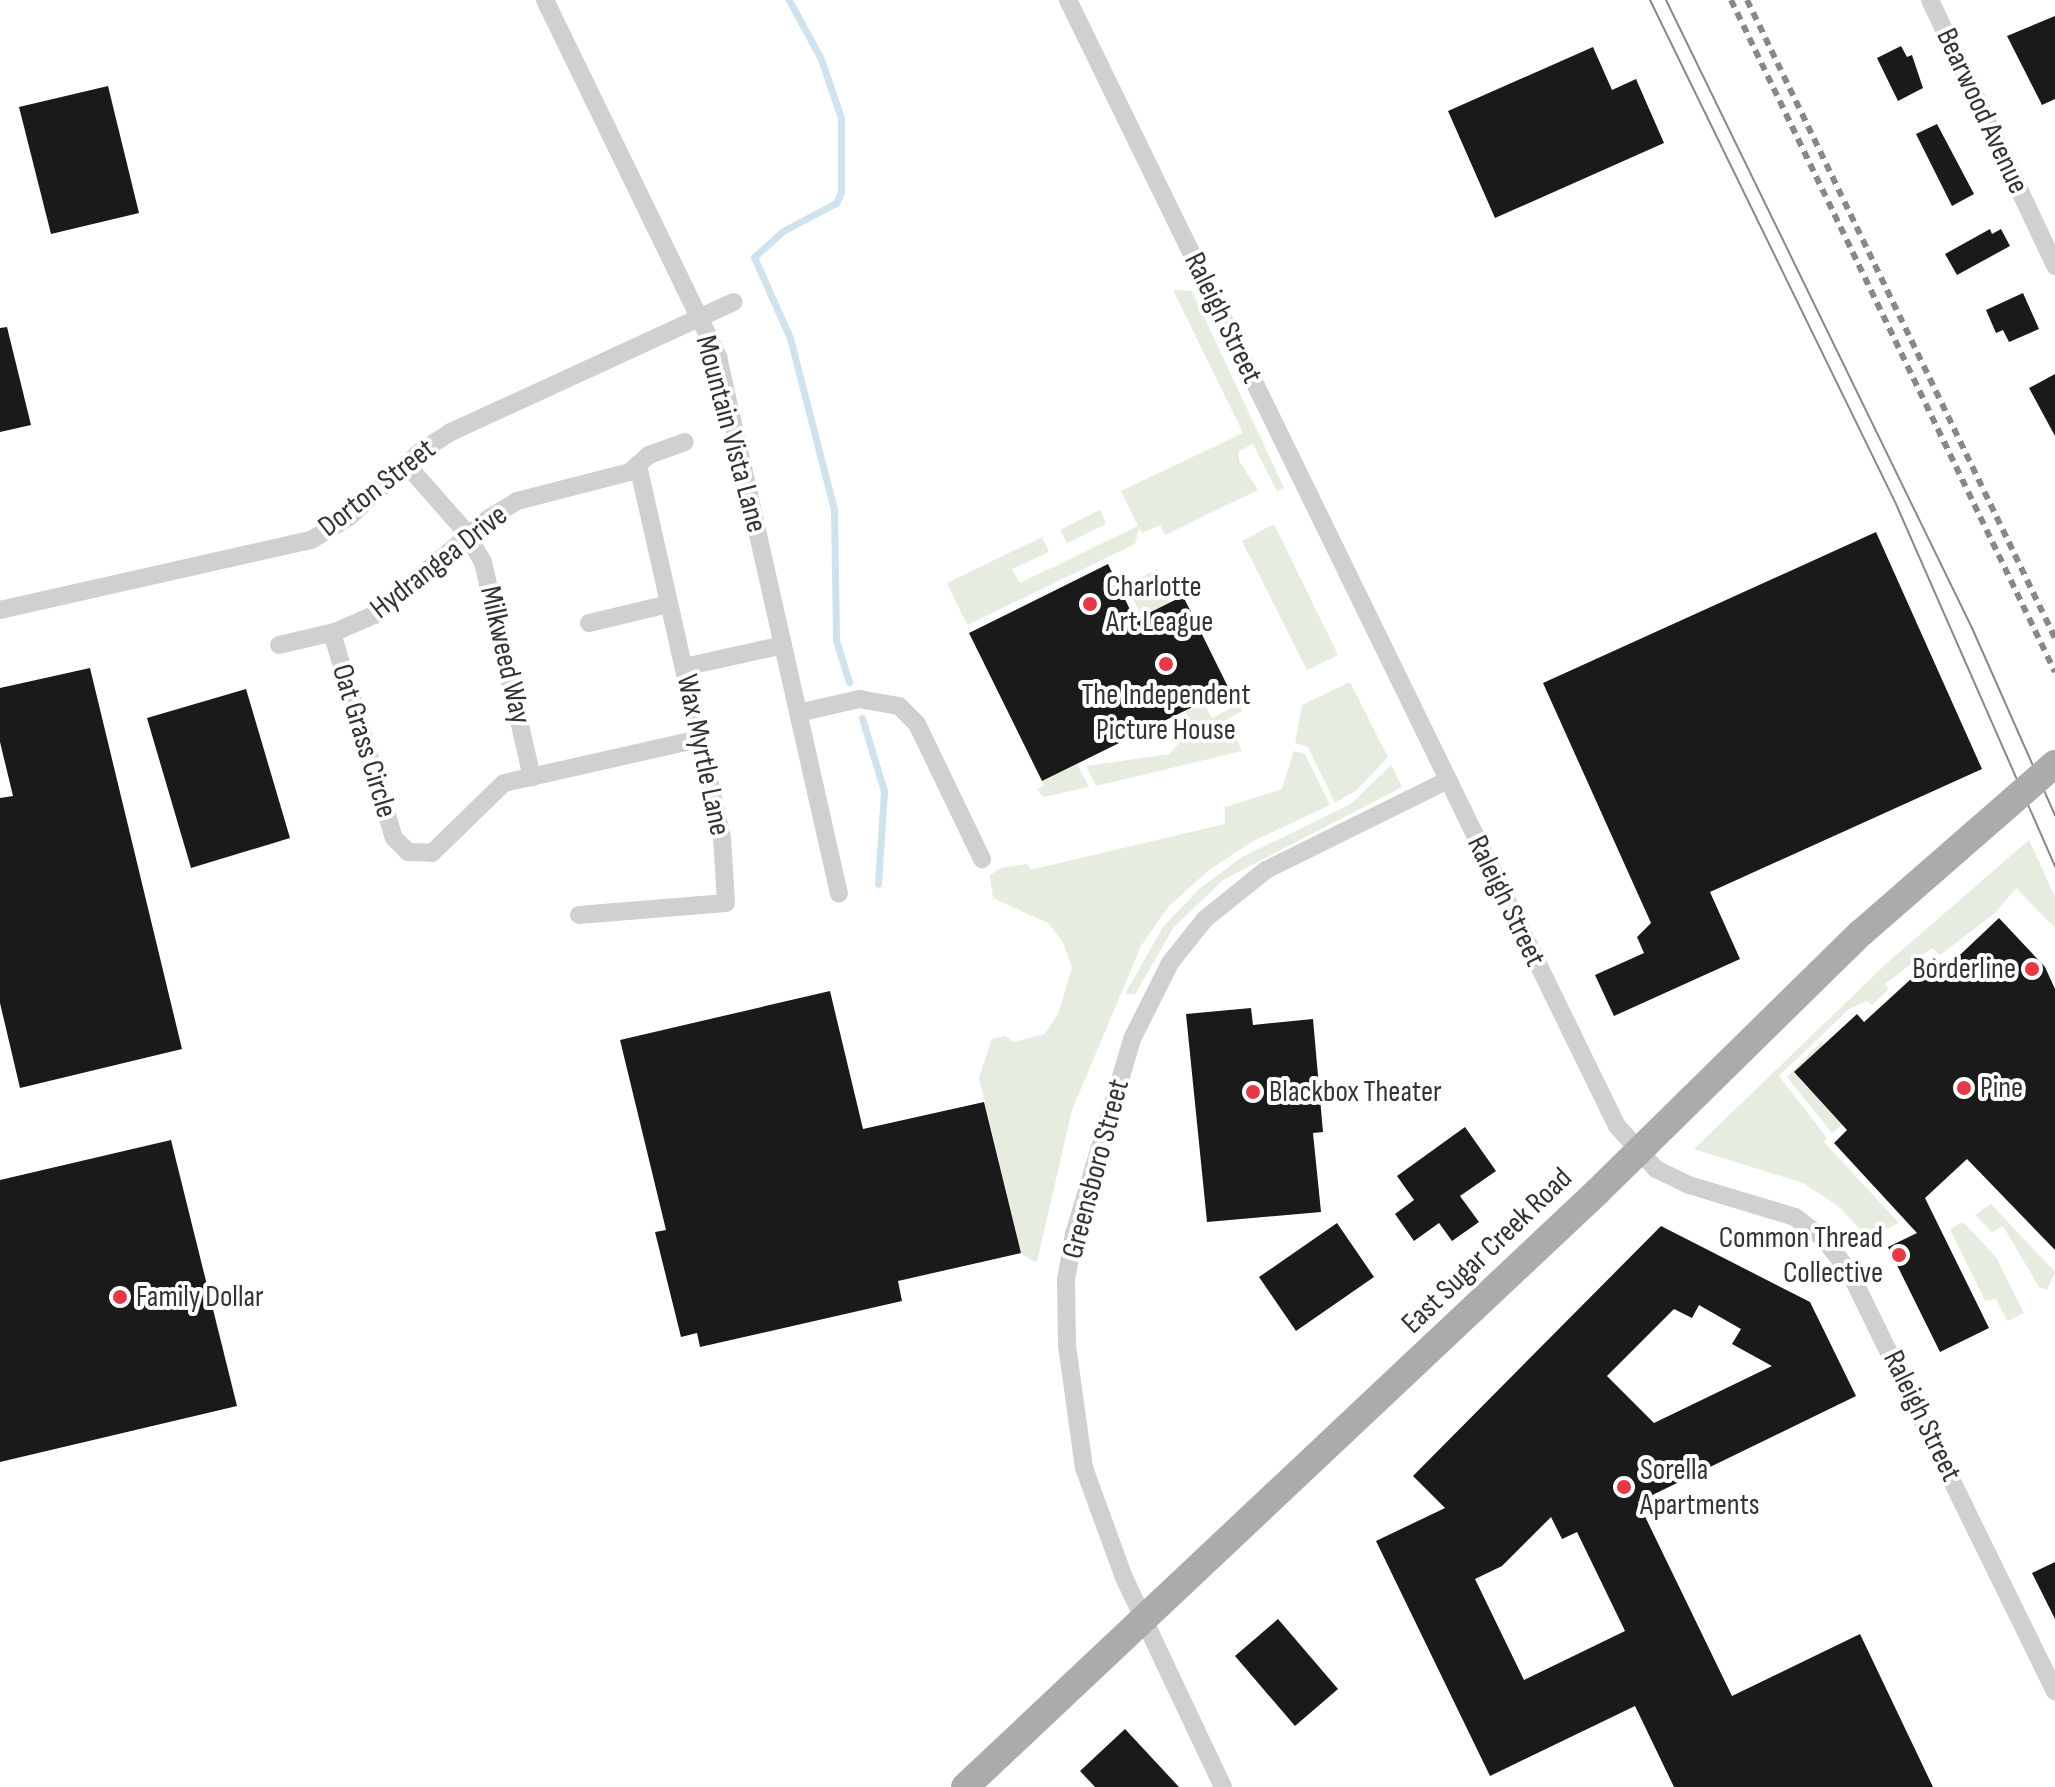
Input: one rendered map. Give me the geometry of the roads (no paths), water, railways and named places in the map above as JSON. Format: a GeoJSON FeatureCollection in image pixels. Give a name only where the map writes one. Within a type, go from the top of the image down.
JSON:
{"type":"FeatureCollection","features":[{"type":"Feature","properties":{"kind":"main road","name":"East Sugar Creek Road"},"geometry":{"type":"LineString","coordinates":[[965,1787],[1144,1623],[1597,1192],[1861,933],[2055,764]]}},
{"type":"Feature","properties":{"kind":"street","name":"Mountain Vista Lane"},"geometry":{"type":"LineString","coordinates":[[545,0],[718,357],[839,894]]}},
{"type":"Feature","properties":{"kind":"street","name":"Raleigh Street"},"geometry":{"type":"LineString","coordinates":[[1068,0],[1617,1126],[1656,1169],[1689,1185],[1795,1217],[1823,1238],[1849,1271],[2055,1691]]}},
{"type":"Feature","properties":{"kind":"street","name":"Bearwood Avenue"},"geometry":{"type":"LineString","coordinates":[[1930,0],[2055,266]]}},
{"type":"Feature","properties":{"kind":"street","name":"Dorton Street"},"geometry":{"type":"LineString","coordinates":[[0,610],[290,548],[349,517],[435,441],[733,302]]}},
{"type":"Feature","properties":{"kind":"street","name":"Hydrangea Drive"},"geometry":{"type":"LineString","coordinates":[[279,645],[332,633],[392,604],[469,536],[517,501],[630,472],[638,464],[685,442]]}},
{"type":"Feature","properties":{"kind":"street","name":"Milkweed Way"},"geometry":{"type":"LineString","coordinates":[[406,464],[469,536],[487,576],[532,777]]}},
{"type":"Feature","properties":{"kind":"street","name":"Wax Myrtle Lane"},"geometry":{"type":"LineString","coordinates":[[579,915],[726,903],[722,838],[638,464]]}},
{"type":"Feature","properties":{"kind":"street"},"geometry":{"type":"LineString","coordinates":[[589,623],[669,604]]}},
{"type":"Feature","properties":{"kind":"street","name":"Oat Grass Circle"},"geometry":{"type":"LineString","coordinates":[[332,633],[394,838],[408,852],[432,853],[492,790],[532,777],[700,739]]}},
{"type":"Feature","properties":{"kind":"street"},"geometry":{"type":"LineString","coordinates":[[684,667],[783,645]]}},
{"type":"Feature","properties":{"kind":"street"},"geometry":{"type":"LineString","coordinates":[[798,713],[859,699],[899,706],[917,724],[982,859]]}},
{"type":"Feature","properties":{"kind":"street","name":"Greensboro Street"},"geometry":{"type":"LineString","coordinates":[[1223,1787],[1144,1623],[1084,1468],[1067,1345],[1066,1280],[1074,1234],[1132,1039],[1170,963],[1205,919],[1240,888],[1315,843],[1448,780]]}},
{"type":"Feature","properties":{"kind":"waterway"},"geometry":{"type":"LineString","coordinates":[[789,0],[821,59],[841,118],[841,192],[836,203],[783,231],[754,257],[790,338],[834,509],[836,640],[849,682]]}},
{"type":"Feature","properties":{"kind":"waterway"},"geometry":{"type":"LineString","coordinates":[[862,718],[884,791],[878,884]]}},
{"type":"Feature","properties":{"kind":"tram line"},"geometry":{"type":"LineString","coordinates":[[1650,0],[1896,504],[2055,867]]}},
{"type":"Feature","properties":{"kind":"tram line"},"geometry":{"type":"LineString","coordinates":[[1666,0],[1972,628],[2055,815]]}},
{"type":"Feature","properties":{"kind":"railway"},"geometry":{"type":"LineString","coordinates":[[1731,0],[2055,672]]}},
{"type":"Feature","properties":{"kind":"railway"},"geometry":{"type":"LineString","coordinates":[[1747,0],[2055,638]]}},
{"type":"Feature","properties":{"kind":"place","name":"Charlotte Art League"},"geometry":{"type":"Point","coordinates":[1090,604]}},
{"type":"Feature","properties":{"kind":"place","name":"The Independent Picture House"},"geometry":{"type":"Point","coordinates":[1166,664]}},
{"type":"Feature","properties":{"kind":"place","name":"Borderline"},"geometry":{"type":"Point","coordinates":[2032,969]}},
{"type":"Feature","properties":{"kind":"place","name":"Pine"},"geometry":{"type":"Point","coordinates":[1964,1088]}},
{"type":"Feature","properties":{"kind":"place","name":"Blackbox Theater"},"geometry":{"type":"Point","coordinates":[1253,1092]}},
{"type":"Feature","properties":{"kind":"place","name":"Common Thread Collective"},"geometry":{"type":"Point","coordinates":[1899,1255]}},
{"type":"Feature","properties":{"kind":"place","name":"Family Dollar"},"geometry":{"type":"Point","coordinates":[120,1297]}},
{"type":"Feature","properties":{"kind":"place","name":"Sorella Apartments"},"geometry":{"type":"Point","coordinates":[1624,1487]}}]}
